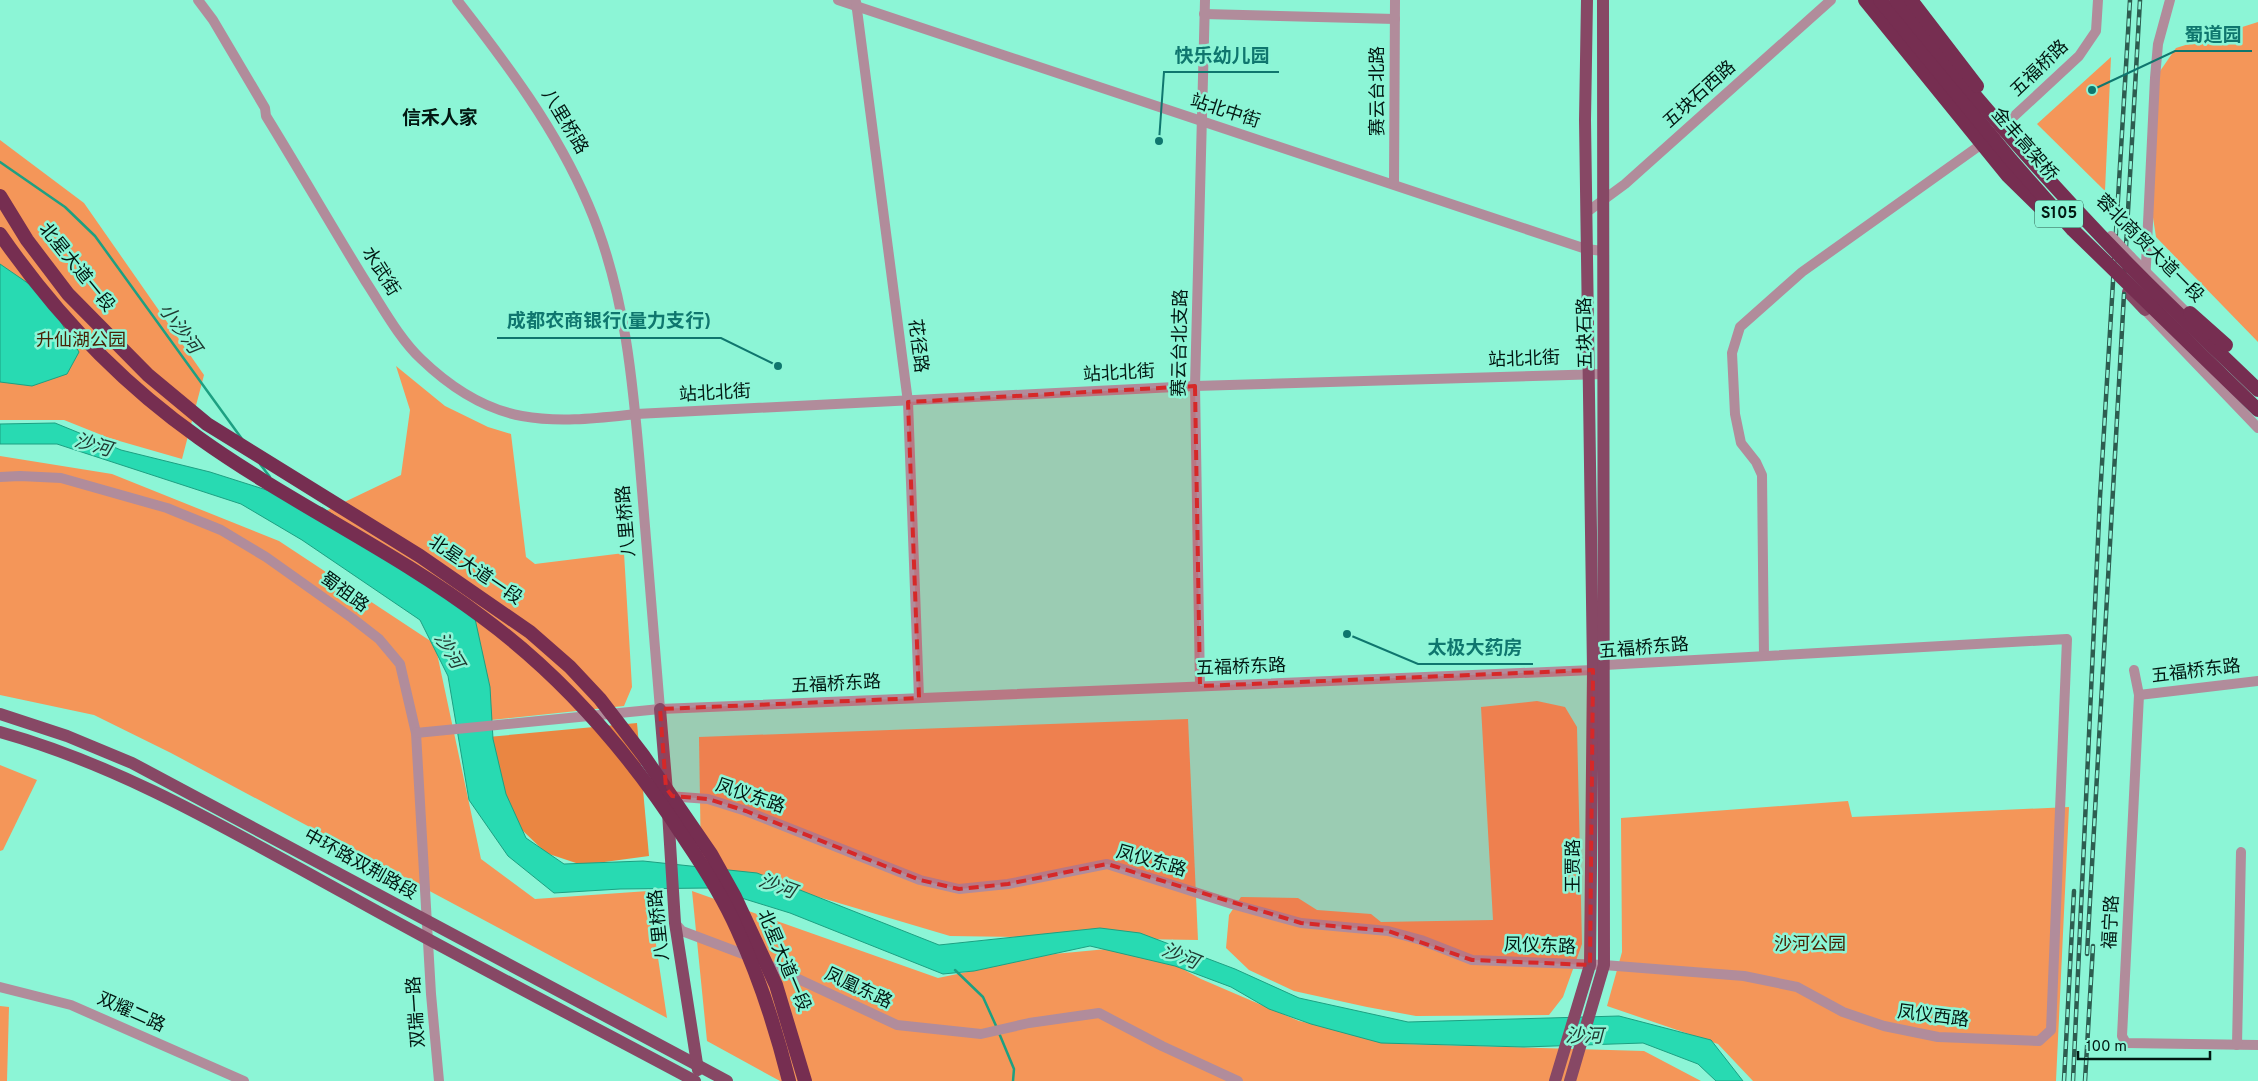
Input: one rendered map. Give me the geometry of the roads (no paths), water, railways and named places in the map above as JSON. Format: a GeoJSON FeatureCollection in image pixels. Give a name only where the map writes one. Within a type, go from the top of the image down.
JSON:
{"type":"FeatureCollection","features":[{"type":"Feature","properties":{"kind":"highway"},"geometry":{"type":"LineString","coordinates":[[1865,0],[2008,176],[2053,220],[2074,230]]}},
{"type":"Feature","properties":{"kind":"highway","name":"金丰高架桥"},"geometry":{"type":"LineString","coordinates":[[1880,0],[2011,160],[2074,230],[2258,410]]}},
{"type":"Feature","properties":{"kind":"highway","name":"金丰高架桥"},"geometry":{"type":"LineString","coordinates":[[1896,0],[1963,83],[2094,228],[2137,266],[2258,390]]}},
{"type":"Feature","properties":{"kind":"highway"},"geometry":{"type":"LineString","coordinates":[[1911,0],[1970,77],[2094,228]]}},
{"type":"Feature","properties":{"kind":"highway","name":"北星大道一段"},"geometry":{"type":"LineString","coordinates":[[0,196],[26,240],[68,294],[148,375],[207,424],[420,556],[530,632],[570,667],[600,699],[643,755],[701,839],[736,897],[776,985],[805,1081]]}},
{"type":"Feature","properties":{"kind":"highway","name":"北星大道一段"},"geometry":{"type":"LineString","coordinates":[[0,234],[54,306],[133,387],[200,439],[481,616],[538,661],[576,698],[652,788],[716,888],[754,970],[789,1081]]}},
{"type":"Feature","properties":{"kind":"highway"},"geometry":{"type":"LineString","coordinates":[[2137,266],[2204,324],[2258,378]]}},
{"type":"Feature","properties":{"kind":"main road","name":"五块石路"},"geometry":{"type":"LineString","coordinates":[[1587,0],[1585,120],[1586,249],[1593,665]]}},
{"type":"Feature","properties":{"kind":"main road","name":"五块石路"},"geometry":{"type":"LineString","coordinates":[[1603,0],[1605,665]]}},
{"type":"Feature","properties":{"kind":"main road"},"geometry":{"type":"LineString","coordinates":[[1874,0],[1983,144],[2102,264]]}},
{"type":"Feature","properties":{"kind":"main road","name":"蓉北商贸大道一段"},"geometry":{"type":"LineString","coordinates":[[1901,0],[2002,126]]}},
{"type":"Feature","properties":{"kind":"main road"},"geometry":{"type":"LineString","coordinates":[[2119,282],[2145,310]]}},
{"type":"Feature","properties":{"kind":"main road","name":"王贾路"},"geometry":{"type":"LineString","coordinates":[[1557,1075],[1590,965],[1593,665]]}},
{"type":"Feature","properties":{"kind":"main road","name":"王贾路"},"geometry":{"type":"LineString","coordinates":[[1571,1075],[1604,964],[1605,665]]}},
{"type":"Feature","properties":{"kind":"main road","name":"八里桥路"},"geometry":{"type":"LineString","coordinates":[[660,709],[676,923],[695,1064],[703,1081]]}},
{"type":"Feature","properties":{"kind":"main road","name":"中环路双荆路段"},"geometry":{"type":"LineString","coordinates":[[0,714],[67,736],[132,762],[346,876],[428,923],[727,1081]]}},
{"type":"Feature","properties":{"kind":"main road","name":"中环路双荆路段"},"geometry":{"type":"LineString","coordinates":[[0,732],[81,758],[183,805],[430,940],[695,1081]]}},
{"type":"Feature","properties":{"kind":"street","name":"水武街"},"geometry":{"type":"LineString","coordinates":[[198,0],[265,108],[266,116],[357,267],[390,320],[420,358],[450,384],[473,398],[521,416],[558,421],[636,414]]}},
{"type":"Feature","properties":{"kind":"street","name":"八里桥路"},"geometry":{"type":"LineString","coordinates":[[457,0],[516,76],[562,149],[588,205],[612,274],[626,339],[636,414],[660,709]]}},
{"type":"Feature","properties":{"kind":"street","name":"站北中街"},"geometry":{"type":"LineString","coordinates":[[838,0],[856,3],[1203,123],[1394,183],[1586,249],[1603,251]]}},
{"type":"Feature","properties":{"kind":"street","name":"赛云台北支路"},"geometry":{"type":"LineString","coordinates":[[1200,686],[1195,386],[1205,0]]}},
{"type":"Feature","properties":{"kind":"street","name":"赛云台北路"},"geometry":{"type":"LineString","coordinates":[[1394,183],[1395,0]]}},
{"type":"Feature","properties":{"kind":"street","name":"五块石西路"},"geometry":{"type":"LineString","coordinates":[[1587,212],[1625,184],[1831,0]]}},
{"type":"Feature","properties":{"kind":"street","name":"五福桥路"},"geometry":{"type":"LineString","coordinates":[[1764,656],[1762,475],[1756,462],[1741,443],[1734,394],[1732,353],[1740,327],[1802,272],[1983,144],[2079,56],[2096,31],[2098,0]]}},
{"type":"Feature","properties":{"kind":"street"},"geometry":{"type":"LineString","coordinates":[[2170,0],[2158,44],[2137,266],[2145,310],[2258,428]]}},
{"type":"Feature","properties":{"kind":"street","name":"花径路"},"geometry":{"type":"LineString","coordinates":[[856,3],[908,402],[919,698]]}},
{"type":"Feature","properties":{"kind":"street"},"geometry":{"type":"LineString","coordinates":[[1204,14],[1395,18]]}},
{"type":"Feature","properties":{"kind":"street","name":"蓉北商贸大道一段"},"geometry":{"type":"LineString","coordinates":[[2002,126],[2111,236],[2137,266],[2258,383]]}},
{"type":"Feature","properties":{"kind":"street","name":"站北北街"},"geometry":{"type":"LineString","coordinates":[[636,414],[908,402],[1195,386],[1604,374]]}},
{"type":"Feature","properties":{"kind":"street","name":"蜀祖路"},"geometry":{"type":"LineString","coordinates":[[0,477],[61,478],[167,508],[221,530],[266,557],[379,640],[400,664],[416,733],[430,940]]}},
{"type":"Feature","properties":{"kind":"street","name":"五福桥东路"},"geometry":{"type":"LineString","coordinates":[[416,733],[660,709],[1200,686],[2067,639]]}},
{"type":"Feature","properties":{"kind":"street","name":"凤仪西路"},"geometry":{"type":"LineString","coordinates":[[1604,964],[1753,978],[1796,987],[1843,1012],[1884,1026],[1938,1037],[2039,1041],[2050,1030],[2067,639]]}},
{"type":"Feature","properties":{"kind":"street","name":"福宁路"},"geometry":{"type":"LineString","coordinates":[[2134,670],[2139,695],[2122,1036],[2126,1043],[2258,1045]]}},
{"type":"Feature","properties":{"kind":"street","name":"五福桥东路"},"geometry":{"type":"LineString","coordinates":[[2139,695],[2258,681]]}},
{"type":"Feature","properties":{"kind":"street","name":"凤仪东路"},"geometry":{"type":"LineString","coordinates":[[667,796],[708,799],[746,811],[920,880],[959,889],[1008,884],[1107,864],[1232,904],[1301,923],[1388,931],[1421,940],[1472,960],[1604,964]]}},
{"type":"Feature","properties":{"kind":"street"},"geometry":{"type":"LineString","coordinates":[[2238,1045],[2241,852]]}},
{"type":"Feature","properties":{"kind":"street","name":"凤凰东路"},"geometry":{"type":"LineString","coordinates":[[676,923],[682,931],[745,954],[897,1026],[981,1034],[1029,1023],[1099,1013],[1162,1046],[1238,1081]]}},
{"type":"Feature","properties":{"kind":"street","name":"双瑞一路"},"geometry":{"type":"LineString","coordinates":[[430,940],[431,994],[439,1081]]}},
{"type":"Feature","properties":{"kind":"street","name":"双耀二路"},"geometry":{"type":"LineString","coordinates":[[0,988],[72,1004],[244,1081]]}},
{"type":"Feature","properties":{"kind":"water"},"geometry":{"type":"Polygon","coordinates":[[[0,264],[32,286],[56,314],[79,352],[67,374],[32,386],[0,382],[0,264]]]}},
{"type":"Feature","properties":{"kind":"water","name":"沙河"},"geometry":{"type":"Polygon","coordinates":[[[55,423],[121,450],[210,472],[323,508],[472,605],[490,687],[493,739],[506,794],[526,838],[564,864],[643,861],[757,873],[939,945],[1100,928],[1140,933],[1235,969],[1299,998],[1408,1022],[1619,1016],[1711,1040],[1743,1081],[1716,1081],[1698,1064],[1643,1043],[1524,1047],[1381,1043],[1311,1024],[1269,1009],[1231,987],[1175,966],[1090,946],[974,971],[943,974],[790,913],[709,888],[620,889],[554,893],[508,856],[469,800],[448,676],[420,620],[302,540],[241,504],[57,444],[0,444],[0,424],[55,423]]]}},
{"type":"Feature","properties":{"kind":"waterway","name":"小沙河"},"geometry":{"type":"LineString","coordinates":[[0,162],[65,207],[95,236],[242,439]]}},
{"type":"Feature","properties":{"kind":"waterway","name":"小沙河"},"geometry":{"type":"LineString","coordinates":[[260,464],[270,477]]}},
{"type":"Feature","properties":{"kind":"waterway"},"geometry":{"type":"LineString","coordinates":[[955,970],[983,997],[997,1028]]}},
{"type":"Feature","properties":{"kind":"waterway"},"geometry":{"type":"LineString","coordinates":[[999,1033],[1014,1069],[1013,1081]]}},
{"type":"Feature","properties":{"kind":"railway"},"geometry":{"type":"LineString","coordinates":[[2073,1081],[2100,497],[2130,0]]}},
{"type":"Feature","properties":{"kind":"railway"},"geometry":{"type":"LineString","coordinates":[[2124,281],[2140,0]]}},
{"type":"Feature","properties":{"kind":"railway"},"geometry":{"type":"LineString","coordinates":[[2087,954],[2124,294]]}},
{"type":"Feature","properties":{"kind":"railway"},"geometry":{"type":"LineString","coordinates":[[2064,1081],[2074,891]]}},
{"type":"Feature","properties":{"kind":"railway"},"geometry":{"type":"LineString","coordinates":[[2085,1081],[2093,946]]}},
{"type":"Feature","properties":{"kind":"place","name":"蜀道园"},"geometry":{"type":"Point","coordinates":[2092,90]}},
{"type":"Feature","properties":{"kind":"place","name":"快乐幼儿园"},"geometry":{"type":"Point","coordinates":[1159,141]}},
{"type":"Feature","properties":{"kind":"place","name":"成都农商银行(量力支行)"},"geometry":{"type":"Point","coordinates":[778,366]}},
{"type":"Feature","properties":{"kind":"place","name":"太极大药房"},"geometry":{"type":"Point","coordinates":[1347,634]}},
{"type":"Feature","properties":{"kind":"district","name":"信禾人家"},"geometry":{"type":"Point","coordinates":[440,119]}},
{"type":"Feature","properties":{"kind":"park label","name":"升仙湖公园"},"geometry":{"type":"Point","coordinates":[81,341]}},
{"type":"Feature","properties":{"kind":"park label","name":"沙河公园"},"geometry":{"type":"Point","coordinates":[1810,945]}}]}
